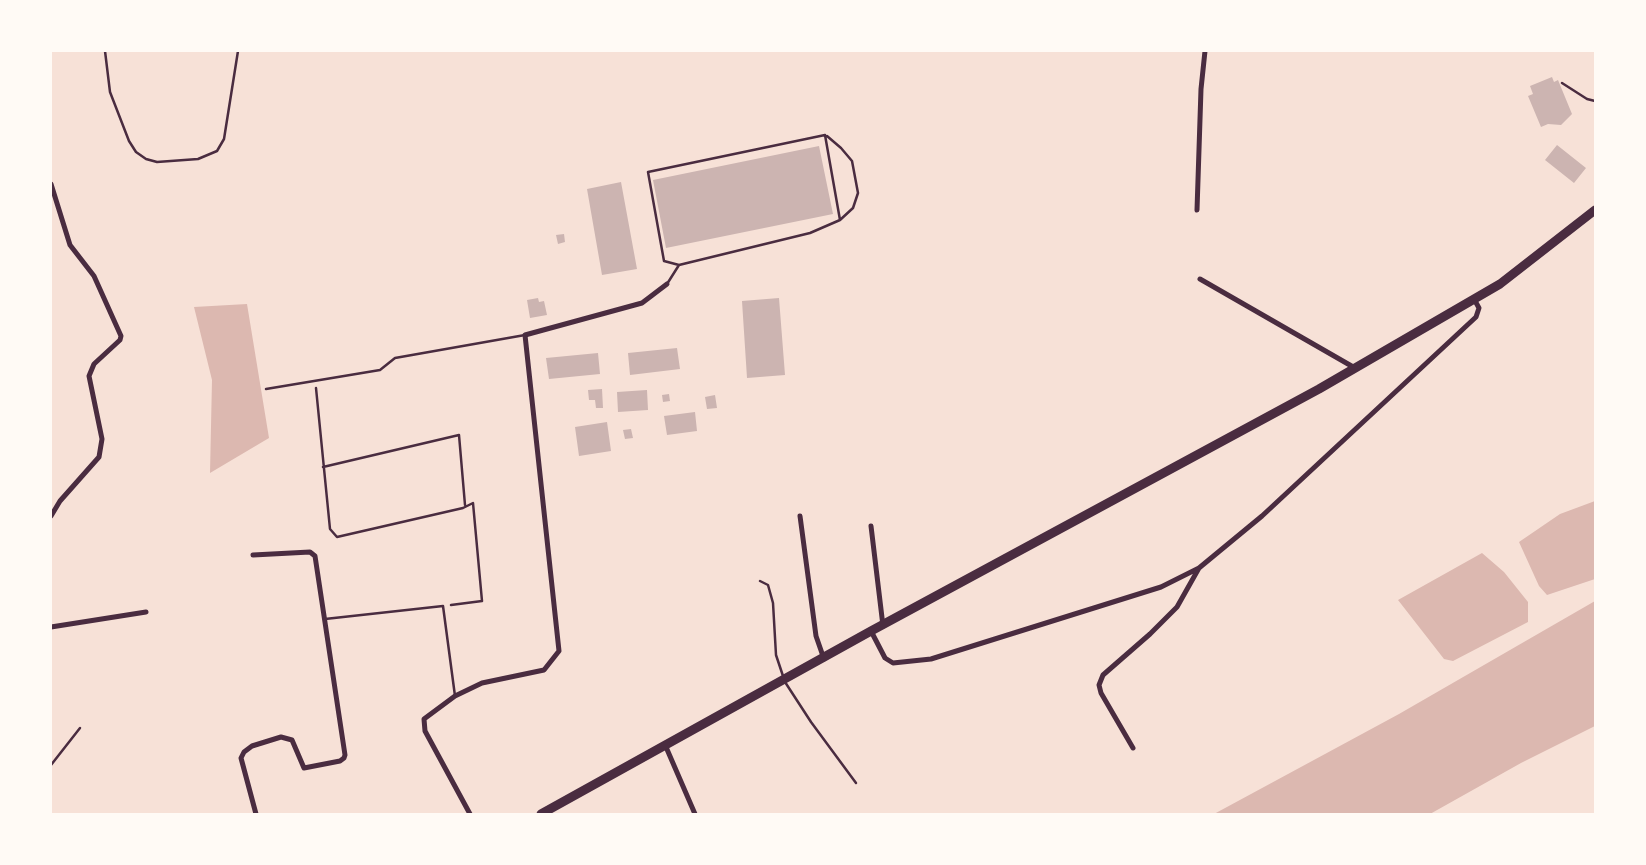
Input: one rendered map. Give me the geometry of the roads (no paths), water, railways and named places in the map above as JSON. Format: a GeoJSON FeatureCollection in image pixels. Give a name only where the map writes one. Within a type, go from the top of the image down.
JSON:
{"type":"FeatureCollection","features":[{"type":"Feature","properties":{"kind":"highway"},"geometry":{"type":"LineString","coordinates":[[541,814],[1355,368],[1474,299],[1554,244],[1595,210]]}},
{"type":"Feature","properties":{"kind":"street"},"geometry":{"type":"LineString","coordinates":[[1197,210],[1205,51]]}},
{"type":"Feature","properties":{"kind":"street"},"geometry":{"type":"LineString","coordinates":[[51,184],[70,245],[94,276],[121,336],[94,364],[89,376],[102,439],[100,457],[60,501],[51,516]]}},
{"type":"Feature","properties":{"kind":"street"},"geometry":{"type":"LineString","coordinates":[[1200,279],[1355,368]]}},
{"type":"Feature","properties":{"kind":"street"},"geometry":{"type":"LineString","coordinates":[[470,814],[423,725],[424,719],[455,696],[499,678],[544,670],[559,651],[525,335],[642,303],[667,284]]}},
{"type":"Feature","properties":{"kind":"street"},"geometry":{"type":"LineString","coordinates":[[872,631],[885,658],[893,663],[931,659],[1161,587],[1199,568],[1262,516],[1476,317],[1479,308],[1474,299]]}},
{"type":"Feature","properties":{"kind":"street"},"geometry":{"type":"LineString","coordinates":[[800,516],[816,636],[824,659]]}},
{"type":"Feature","properties":{"kind":"street"},"geometry":{"type":"LineString","coordinates":[[871,526],[883,625]]}},
{"type":"Feature","properties":{"kind":"street"},"geometry":{"type":"LineString","coordinates":[[253,555],[314,553],[344,758],[304,768],[292,740],[281,737],[253,746],[244,752],[241,758],[256,814]]}},
{"type":"Feature","properties":{"kind":"street"},"geometry":{"type":"LineString","coordinates":[[1133,748],[1099,685],[1103,675],[1177,607],[1199,568]]}},
{"type":"Feature","properties":{"kind":"street"},"geometry":{"type":"LineString","coordinates":[[51,627],[146,612]]}},
{"type":"Feature","properties":{"kind":"street"},"geometry":{"type":"LineString","coordinates":[[666,747],[695,814]]}},
{"type":"Feature","properties":{"kind":"lane"},"geometry":{"type":"LineString","coordinates":[[825,135],[840,220]]}},
{"type":"Feature","properties":{"kind":"lane"},"geometry":{"type":"LineString","coordinates":[[825,135],[852,161],[858,193],[853,208],[840,220],[810,233],[679,265],[664,261],[648,172],[825,135]]}},
{"type":"Feature","properties":{"kind":"lane"},"geometry":{"type":"LineString","coordinates":[[667,284],[679,265]]}},
{"type":"Feature","properties":{"kind":"lane"},"geometry":{"type":"LineString","coordinates":[[266,389],[380,370],[395,358],[525,335]]}},
{"type":"Feature","properties":{"kind":"lane"},"geometry":{"type":"LineString","coordinates":[[760,581],[768,585],[776,655],[785,681],[856,783]]}},
{"type":"Feature","properties":{"kind":"lane"},"geometry":{"type":"LineString","coordinates":[[325,619],[443,606],[455,696]]}}]}
